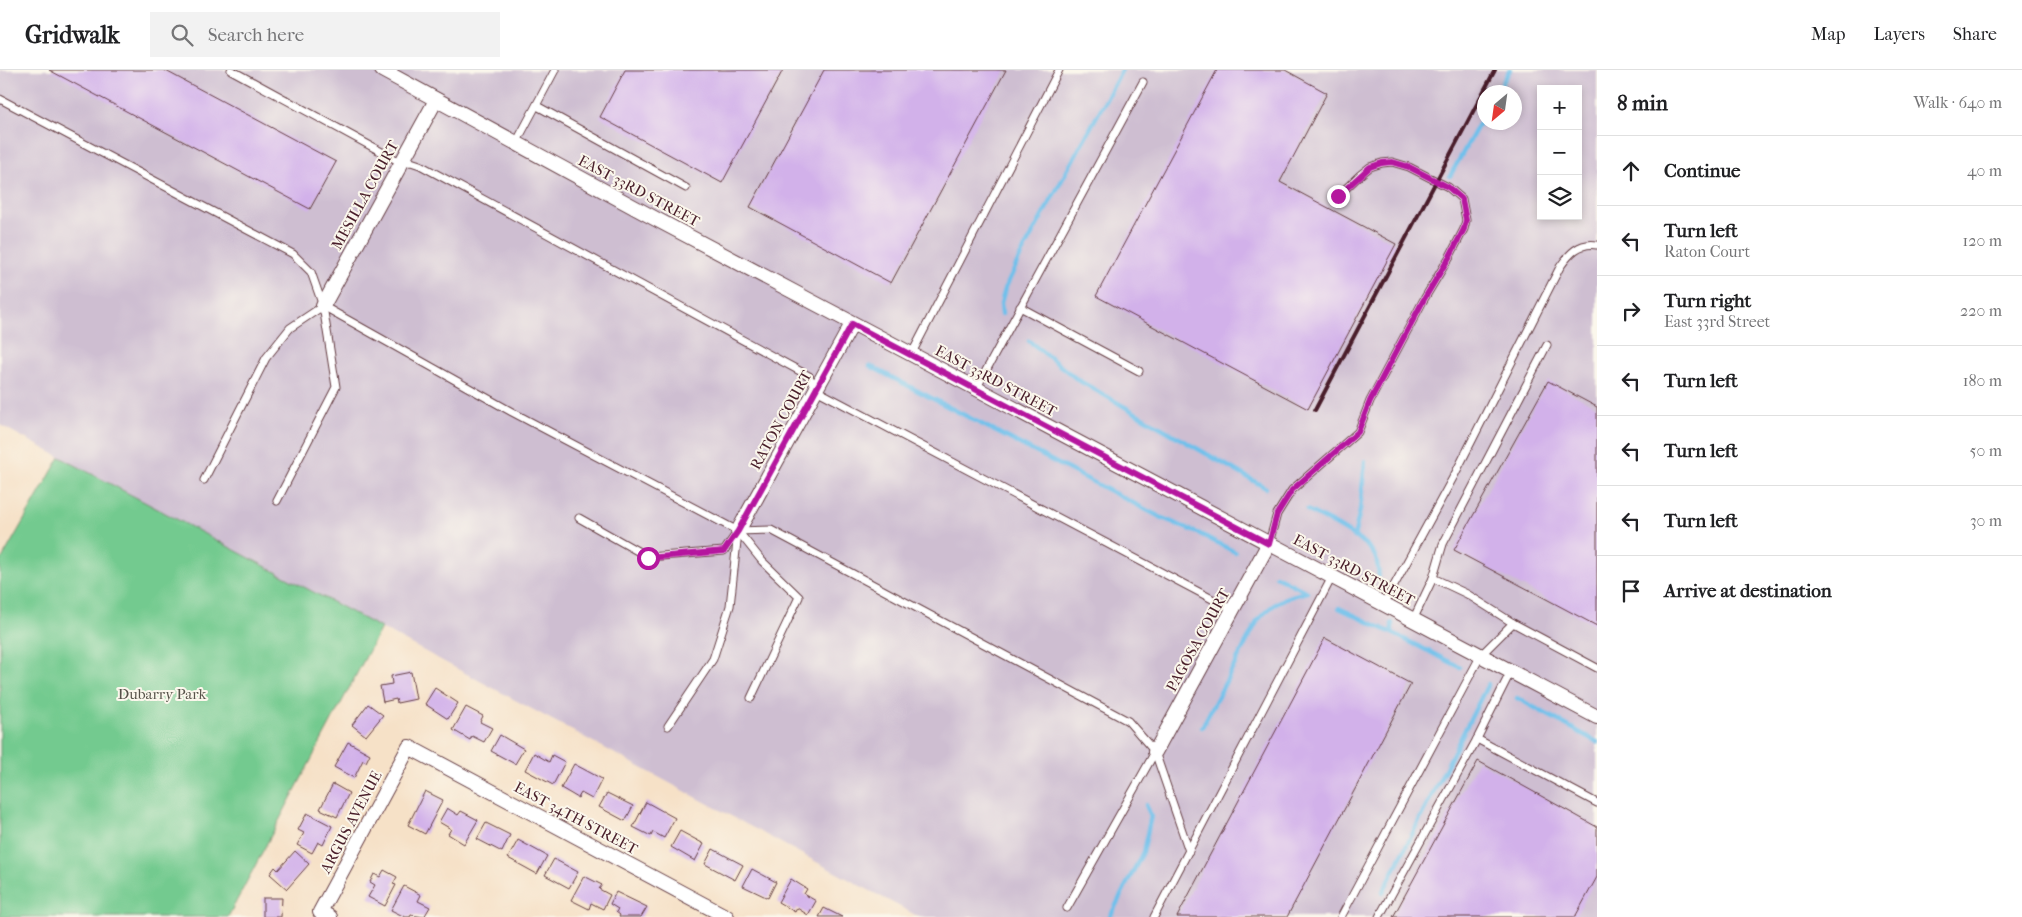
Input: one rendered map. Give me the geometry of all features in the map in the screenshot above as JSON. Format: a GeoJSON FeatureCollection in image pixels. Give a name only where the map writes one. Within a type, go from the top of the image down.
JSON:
{"type":"FeatureCollection","features":[{"type":"Feature","properties":{"kind":"street","name":"EAST 33RD STREET"},"geometry":{"type":"LineString","coordinates":[[382,70],[852,324],[1597,717]]}},
{"type":"Feature","properties":{"kind":"street","name":"MESILLA COURT"},"geometry":{"type":"LineString","coordinates":[[323,306],[436,100]]}},
{"type":"Feature","properties":{"kind":"street","name":"RATON COURT"},"geometry":{"type":"LineString","coordinates":[[738,531],[852,324]]}},
{"type":"Feature","properties":{"kind":"street","name":"PAGOSA COURT"},"geometry":{"type":"LineString","coordinates":[[1154,752],[1269,544]]}},
{"type":"Feature","properties":{"kind":"street","name":"ARGUS AVENUE"},"geometry":{"type":"LineString","coordinates":[[326,914],[409,747]]}},
{"type":"Feature","properties":{"kind":"street","name":"EAST 34TH STREET"},"geometry":{"type":"LineString","coordinates":[[409,747],[727,917]]}},
{"type":"Feature","properties":{"kind":"lane"},"geometry":{"type":"LineString","coordinates":[[231,70],[402,162],[420,165],[809,376],[816,390],[1233,610]]}},
{"type":"Feature","properties":{"kind":"lane"},"geometry":{"type":"LineString","coordinates":[[516,143],[556,70]]}},
{"type":"Feature","properties":{"kind":"lane"},"geometry":{"type":"LineString","coordinates":[[911,355],[1059,70]]}},
{"type":"Feature","properties":{"kind":"lane"},"geometry":{"type":"LineString","coordinates":[[976,389],[1143,82]]}},
{"type":"Feature","properties":{"kind":"lane"},"geometry":{"type":"LineString","coordinates":[[0,99],[293,254],[311,272],[323,306],[336,386],[277,501]]}},
{"type":"Feature","properties":{"kind":"lane"},"geometry":{"type":"LineString","coordinates":[[537,106],[686,188]]}},
{"type":"Feature","properties":{"kind":"lane"},"geometry":{"type":"LineString","coordinates":[[1269,544],[1277,514],[1292,490],[1358,432],[1370,401],[1423,301],[1450,256],[1464,229],[1466,220],[1462,199],[1448,187],[1409,167],[1392,162],[1370,167],[1338,196]]}},
{"type":"Feature","properties":{"kind":"lane"},"geometry":{"type":"LineString","coordinates":[[1384,604],[1455,474],[1560,267],[1569,254],[1578,247],[1597,244]]}},
{"type":"Feature","properties":{"kind":"lane"},"geometry":{"type":"LineString","coordinates":[[204,480],[266,358],[290,328],[323,306]]}},
{"type":"Feature","properties":{"kind":"lane"},"geometry":{"type":"LineString","coordinates":[[323,306],[512,412],[738,531],[762,561],[799,596],[751,698]]}},
{"type":"Feature","properties":{"kind":"lane"},"geometry":{"type":"LineString","coordinates":[[1020,307],[1139,370]]}},
{"type":"Feature","properties":{"kind":"lane"},"geometry":{"type":"LineString","coordinates":[[1413,620],[1433,578],[1443,544],[1548,345]]}},
{"type":"Feature","properties":{"kind":"lane"},"geometry":{"type":"LineString","coordinates":[[579,518],[648,558],[724,551],[738,531]]}},
{"type":"Feature","properties":{"kind":"lane"},"geometry":{"type":"LineString","coordinates":[[738,531],[771,530],[1128,722],[1154,752],[1189,851]]}},
{"type":"Feature","properties":{"kind":"lane"},"geometry":{"type":"LineString","coordinates":[[668,726],[713,659],[730,606],[738,531]]}},
{"type":"Feature","properties":{"kind":"lane"},"geometry":{"type":"LineString","coordinates":[[1154,917],[1332,577]]}},
{"type":"Feature","properties":{"kind":"lane"},"geometry":{"type":"LineString","coordinates":[[1433,578],[1467,594],[1513,623],[1597,668]]}},
{"type":"Feature","properties":{"kind":"lane"},"geometry":{"type":"LineString","coordinates":[[1341,917],[1480,655],[1513,623]]}},
{"type":"Feature","properties":{"kind":"lane"},"geometry":{"type":"LineString","coordinates":[[1379,917],[1478,739],[1511,671]]}},
{"type":"Feature","properties":{"kind":"lane"},"geometry":{"type":"LineString","coordinates":[[1478,739],[1597,803]]}},
{"type":"Feature","properties":{"kind":"lane"},"geometry":{"type":"LineString","coordinates":[[1067,908],[1154,752]]}},
{"type":"Feature","properties":{"kind":"shaded area"},"geometry":{"type":"Polygon","coordinates":[[[0,70],[1597,70],[1597,917],[919,917],[0,425],[0,70]]]}},
{"type":"Feature","properties":{"kind":"green space","name":"Dubarry Park"},"geometry":{"type":"Polygon","coordinates":[[[60,457],[381,628],[228,917],[0,917],[0,562],[60,457]]]}},
{"type":"Feature","properties":{"kind":"building"},"geometry":{"type":"Polygon","coordinates":[[[49,70],[164,70],[336,162],[310,209],[49,70]]]}},
{"type":"Feature","properties":{"kind":"building"},"geometry":{"type":"Polygon","coordinates":[[[625,70],[783,70],[722,183],[600,117],[625,70]]]}},
{"type":"Feature","properties":{"kind":"building"},"geometry":{"type":"Polygon","coordinates":[[[824,70],[1006,70],[891,283],[750,207],[824,70]]]}},
{"type":"Feature","properties":{"kind":"building"},"geometry":{"type":"Polygon","coordinates":[[[1217,70],[1285,70],[1327,93],[1280,182],[1396,244],[1308,409],[1096,296],[1217,70]]]}},
{"type":"Feature","properties":{"kind":"building"},"geometry":{"type":"Polygon","coordinates":[[[1548,381],[1597,407],[1597,626],[1454,550],[1548,381]]]}},
{"type":"Feature","properties":{"kind":"building"},"geometry":{"type":"Polygon","coordinates":[[[1325,638],[1411,684],[1287,917],[1177,917],[1325,638]]]}},
{"type":"Feature","properties":{"kind":"building"},"geometry":{"type":"Polygon","coordinates":[[[411,672],[416,699],[397,703],[396,699],[383,702],[380,686],[392,684],[391,676],[411,672]]]}},
{"type":"Feature","properties":{"kind":"building"},"geometry":{"type":"Polygon","coordinates":[[[435,688],[458,703],[448,719],[425,704],[435,688]]]}},
{"type":"Feature","properties":{"kind":"building"},"geometry":{"type":"Polygon","coordinates":[[[368,704],[383,715],[366,736],[352,725],[368,704]]]}},
{"type":"Feature","properties":{"kind":"building"},"geometry":{"type":"Polygon","coordinates":[[[466,707],[483,716],[480,722],[492,728],[484,742],[472,736],[470,740],[453,730],[466,707]]]}},
{"type":"Feature","properties":{"kind":"building"},"geometry":{"type":"Polygon","coordinates":[[[500,735],[524,749],[515,764],[491,751],[500,735]]]}},
{"type":"Feature","properties":{"kind":"building"},"geometry":{"type":"Polygon","coordinates":[[[348,742],[370,754],[366,762],[363,760],[354,778],[334,767],[348,742]]]}},
{"type":"Feature","properties":{"kind":"building"},"geometry":{"type":"Polygon","coordinates":[[[534,753],[549,762],[552,755],[565,762],[553,785],[525,770],[534,753]]]}},
{"type":"Feature","properties":{"kind":"building"},"geometry":{"type":"Polygon","coordinates":[[[1478,761],[1597,827],[1597,877],[1575,917],[1393,917],[1478,761]]]}},
{"type":"Feature","properties":{"kind":"building"},"geometry":{"type":"Polygon","coordinates":[[[574,764],[602,779],[592,799],[581,793],[578,798],[561,788],[574,764]]]}},
{"type":"Feature","properties":{"kind":"building"},"geometry":{"type":"Polygon","coordinates":[[[333,784],[349,793],[337,817],[320,809],[333,784]]]}},
{"type":"Feature","properties":{"kind":"building"},"geometry":{"type":"Polygon","coordinates":[[[425,791],[443,800],[425,834],[408,825],[425,791]]]}},
{"type":"Feature","properties":{"kind":"building"},"geometry":{"type":"Polygon","coordinates":[[[607,793],[633,806],[625,821],[599,807],[607,793]]]}},
{"type":"Feature","properties":{"kind":"building"},"geometry":{"type":"Polygon","coordinates":[[[646,802],[675,818],[664,838],[653,832],[651,836],[633,827],[646,802]]]}},
{"type":"Feature","properties":{"kind":"building"},"geometry":{"type":"Polygon","coordinates":[[[447,808],[458,815],[461,811],[478,820],[464,844],[448,834],[451,829],[439,822],[447,808]]]}},
{"type":"Feature","properties":{"kind":"building"},"geometry":{"type":"Polygon","coordinates":[[[307,813],[332,826],[323,845],[318,842],[312,853],[297,845],[304,833],[298,830],[307,813]]]}},
{"type":"Feature","properties":{"kind":"building"},"geometry":{"type":"Polygon","coordinates":[[[486,823],[510,835],[502,852],[477,839],[486,823]]]}},
{"type":"Feature","properties":{"kind":"building"},"geometry":{"type":"Polygon","coordinates":[[[680,831],[704,844],[695,861],[671,847],[680,831]]]}},
{"type":"Feature","properties":{"kind":"building"},"geometry":{"type":"Polygon","coordinates":[[[518,840],[547,856],[537,874],[508,858],[518,840]]]}},
{"type":"Feature","properties":{"kind":"building"},"geometry":{"type":"Polygon","coordinates":[[[713,849],[743,865],[735,880],[705,864],[713,849]]]}},
{"type":"Feature","properties":{"kind":"building"},"geometry":{"type":"Polygon","coordinates":[[[295,851],[309,864],[287,889],[270,874],[275,867],[278,870],[295,851]]]}},
{"type":"Feature","properties":{"kind":"building"},"geometry":{"type":"Polygon","coordinates":[[[554,859],[578,872],[569,888],[545,875],[554,859]]]}},
{"type":"Feature","properties":{"kind":"building"},"geometry":{"type":"Polygon","coordinates":[[[752,869],[776,882],[768,898],[743,886],[752,869]]]}},
{"type":"Feature","properties":{"kind":"building"},"geometry":{"type":"Polygon","coordinates":[[[384,870],[397,877],[393,884],[396,885],[385,906],[368,897],[375,885],[370,882],[374,874],[380,877],[384,870]]]}},
{"type":"Feature","properties":{"kind":"building"},"geometry":{"type":"Polygon","coordinates":[[[584,876],[602,885],[599,889],[610,895],[603,909],[591,903],[589,909],[571,900],[584,876]]]}},
{"type":"Feature","properties":{"kind":"building"},"geometry":{"type":"Polygon","coordinates":[[[791,879],[807,889],[804,894],[816,901],[808,915],[797,908],[795,912],[778,902],[791,879]]]}},
{"type":"Feature","properties":{"kind":"building"},"geometry":{"type":"Polygon","coordinates":[[[404,886],[421,895],[418,901],[430,907],[424,917],[411,915],[410,917],[405,917],[391,910],[404,886]]]}},
{"type":"Feature","properties":{"kind":"building"},"geometry":{"type":"Polygon","coordinates":[[[616,892],[647,907],[641,917],[619,917],[620,915],[616,912],[618,909],[610,904],[616,892]]]}},
{"type":"Feature","properties":{"kind":"building"},"geometry":{"type":"Polygon","coordinates":[[[263,898],[282,898],[281,917],[263,917],[263,898]]]}},
{"type":"Feature","properties":{"kind":"building"},"geometry":{"type":"Polygon","coordinates":[[[824,908],[842,917],[819,917],[824,908]]]}},
{"type":"Feature","properties":{"kind":"waterway"},"geometry":{"type":"LineString","coordinates":[[1002,314],[1001,303],[1005,289],[1021,255],[1122,70]]}},
{"type":"Feature","properties":{"kind":"waterway"},"geometry":{"type":"LineString","coordinates":[[1501,85],[1510,70]]}},
{"type":"Feature","properties":{"kind":"waterway"},"geometry":{"type":"LineString","coordinates":[[1450,176],[1477,128]]}},
{"type":"Feature","properties":{"kind":"waterway"},"geometry":{"type":"LineString","coordinates":[[1029,341],[1078,380],[1266,488]]}},
{"type":"Feature","properties":{"kind":"waterway"},"geometry":{"type":"LineString","coordinates":[[870,366],[1160,517],[1200,534],[1235,552]]}},
{"type":"Feature","properties":{"kind":"waterway"},"geometry":{"type":"LineString","coordinates":[[1354,537],[1360,510],[1365,461]]}},
{"type":"Feature","properties":{"kind":"waterway"},"geometry":{"type":"LineString","coordinates":[[1307,510],[1345,530],[1364,543],[1375,556],[1379,576]]}},
{"type":"Feature","properties":{"kind":"waterway"},"geometry":{"type":"LineString","coordinates":[[1276,576],[1307,592]]}},
{"type":"Feature","properties":{"kind":"waterway"},"geometry":{"type":"LineString","coordinates":[[1202,727],[1258,620],[1280,601],[1307,592]]}},
{"type":"Feature","properties":{"kind":"waterway"},"geometry":{"type":"LineString","coordinates":[[1339,608],[1392,633]]}},
{"type":"Feature","properties":{"kind":"waterway"},"geometry":{"type":"LineString","coordinates":[[1392,623],[1392,633],[1460,667]]}},
{"type":"Feature","properties":{"kind":"waterway"},"geometry":{"type":"LineString","coordinates":[[1383,892],[1488,684]]}},
{"type":"Feature","properties":{"kind":"waterway"},"geometry":{"type":"LineString","coordinates":[[1517,698],[1597,742]]}},
{"type":"Feature","properties":{"kind":"waterway"},"geometry":{"type":"LineString","coordinates":[[1110,917],[1143,852],[1151,816],[1146,805]]}},
{"type":"Feature","properties":{"kind":"railway"},"geometry":{"type":"LineString","coordinates":[[1315,410],[1495,70]]}},
{"type":"Feature","properties":{"kind":"route"},"geometry":{"type":"LineString","coordinates":[[648,558],[724,551],[738,531],[852,324],[1269,544],[1277,514],[1292,490],[1358,432],[1370,401],[1423,301],[1450,256],[1464,229],[1466,220],[1466,208],[1462,199],[1448,187],[1409,167],[1392,162],[1370,167],[1338,196]]}}]}
